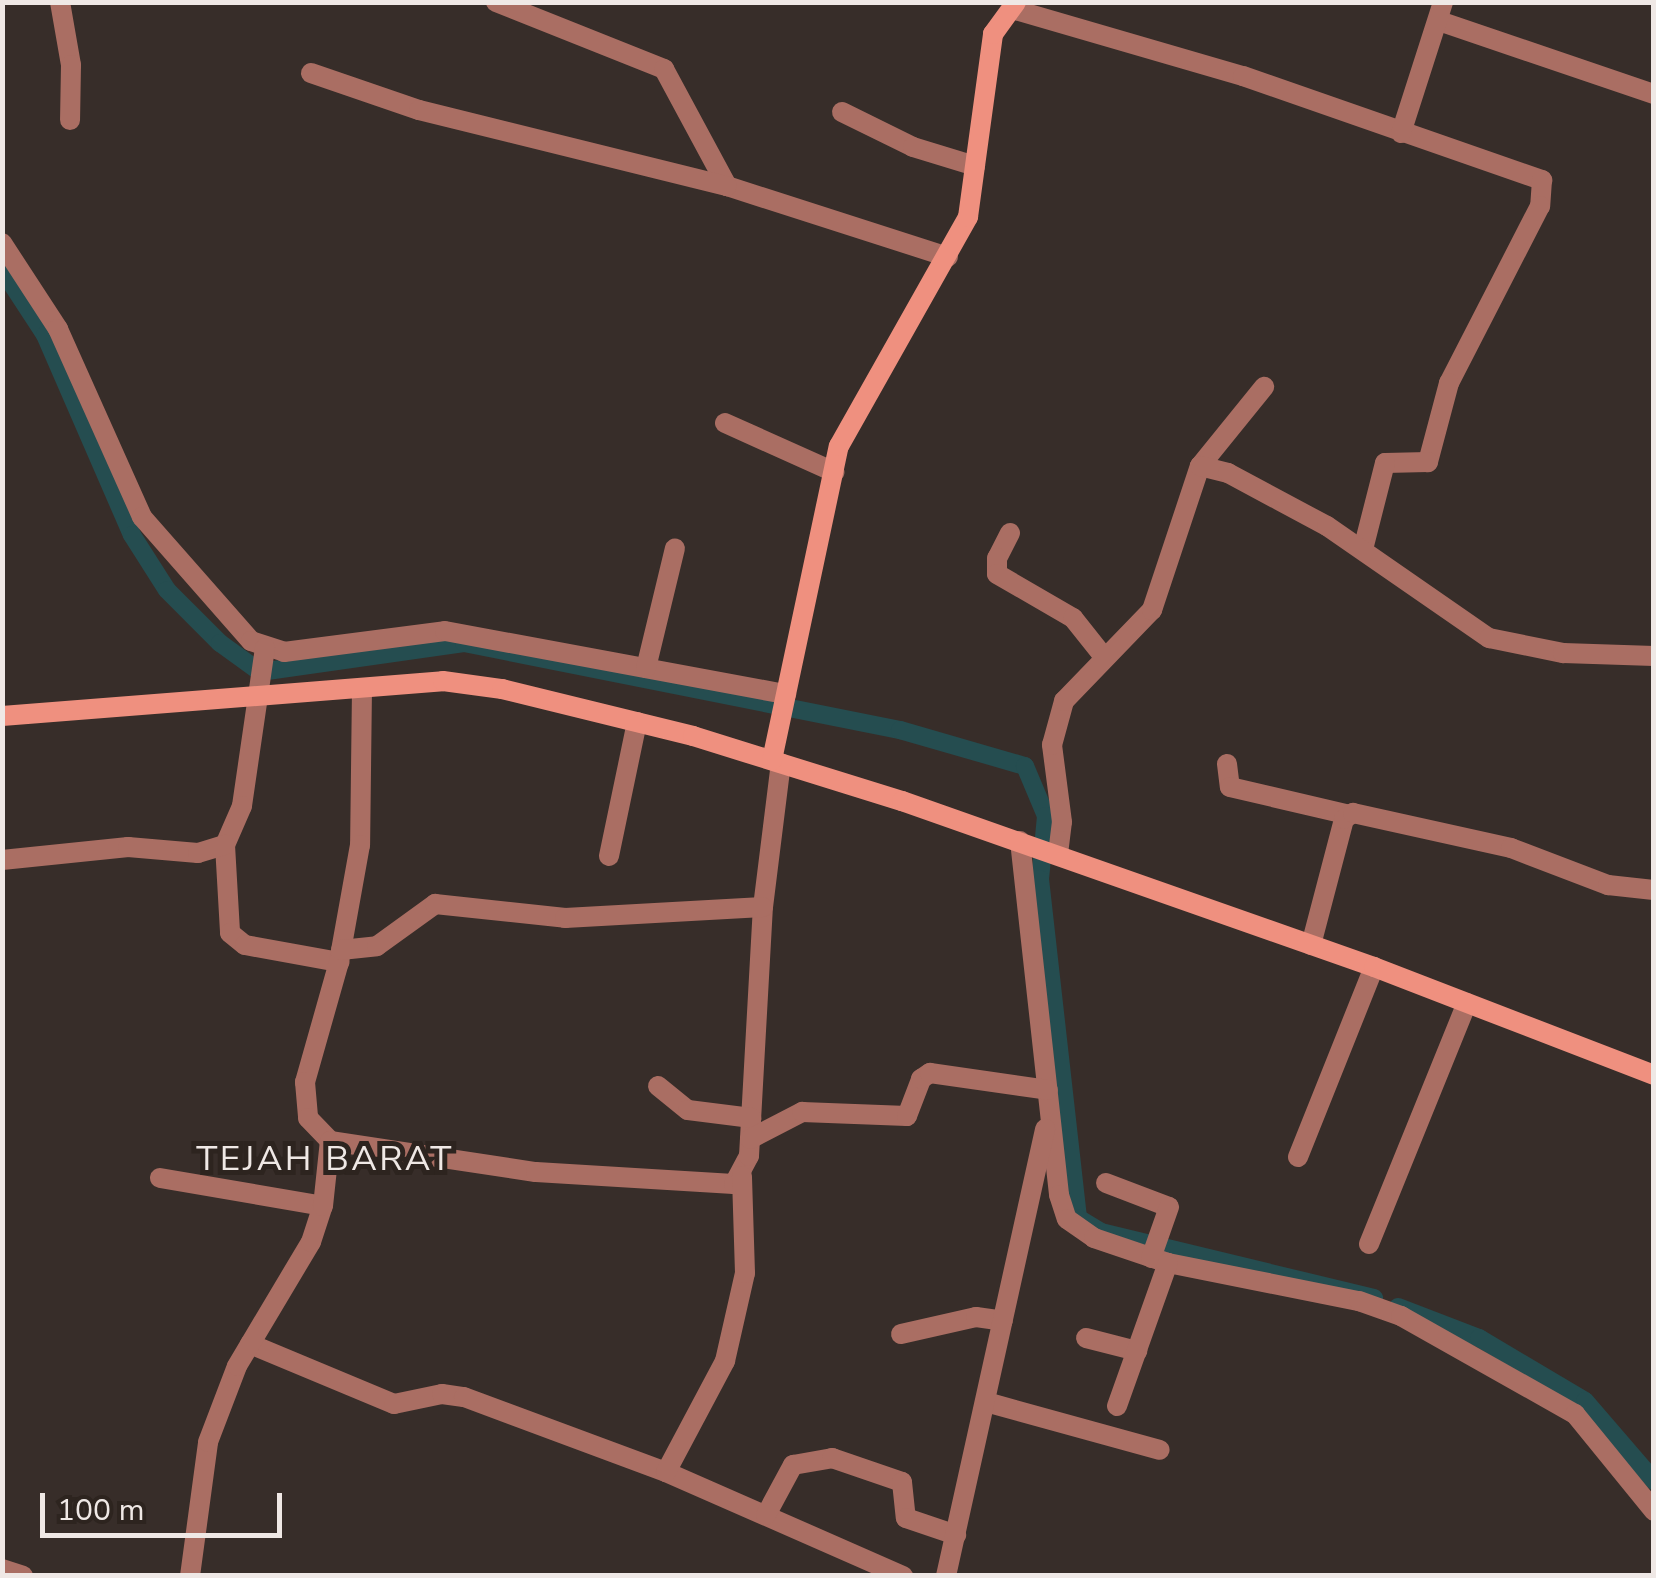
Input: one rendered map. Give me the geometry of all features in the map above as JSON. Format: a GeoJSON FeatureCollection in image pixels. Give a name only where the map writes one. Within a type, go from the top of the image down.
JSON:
{"type":"FeatureCollection","features":[{"type":"Feature","properties":{"kind":"main road"},"geometry":{"type":"LineString","coordinates":[[777,762],[784,706],[834,472],[849,420],[968,217],[992,34],[1014,6]]}},
{"type":"Feature","properties":{"kind":"main road"},"geometry":{"type":"LineString","coordinates":[[2,716],[258,691],[443,681],[637,722],[777,762],[1039,848],[1374,967],[1654,1075]]}},
{"type":"Feature","properties":{"kind":"street"},"geometry":{"type":"LineString","coordinates":[[60,2],[70,65],[70,120]]}},
{"type":"Feature","properties":{"kind":"street"},"geometry":{"type":"LineString","coordinates":[[496,2],[664,69],[727,186]]}},
{"type":"Feature","properties":{"kind":"street"},"geometry":{"type":"LineString","coordinates":[[1014,6],[1243,76],[1538,178],[1546,187],[1449,383],[1428,462],[1385,463],[1363,549]]}},
{"type":"Feature","properties":{"kind":"street"},"geometry":{"type":"LineString","coordinates":[[1402,133],[1441,12],[1654,94]]}},
{"type":"Feature","properties":{"kind":"street"},"geometry":{"type":"LineString","coordinates":[[312,73],[419,110],[727,186],[948,256]]}},
{"type":"Feature","properties":{"kind":"street"},"geometry":{"type":"LineString","coordinates":[[842,112],[913,147],[975,166]]}},
{"type":"Feature","properties":{"kind":"street"},"geometry":{"type":"LineString","coordinates":[[2,243],[58,328],[142,517],[237,631],[264,654],[444,631],[646,668],[784,706]]}},
{"type":"Feature","properties":{"kind":"street"},"geometry":{"type":"LineString","coordinates":[[1264,387],[1200,466],[1152,610],[1139,630],[1104,657],[1064,700],[1055,725],[1039,848],[1048,1096],[1059,1195],[1078,1230],[1401,1316],[1575,1414],[1654,1511]]}},
{"type":"Feature","properties":{"kind":"street"},"geometry":{"type":"LineString","coordinates":[[725,423],[834,472]]}},
{"type":"Feature","properties":{"kind":"street"},"geometry":{"type":"LineString","coordinates":[[1200,466],[1228,472],[1363,549],[1489,638],[1563,653],[1654,656]]}},
{"type":"Feature","properties":{"kind":"street"},"geometry":{"type":"LineString","coordinates":[[1010,533],[996,558],[997,574],[1073,618],[1104,657]]}},
{"type":"Feature","properties":{"kind":"street"},"geometry":{"type":"LineString","coordinates":[[646,668],[675,548]]}},
{"type":"Feature","properties":{"kind":"street"},"geometry":{"type":"LineString","coordinates":[[264,654],[242,806],[225,845],[236,942],[340,956],[378,946],[436,904],[564,918],[763,908]]}},
{"type":"Feature","properties":{"kind":"street"},"geometry":{"type":"LineString","coordinates":[[362,688],[361,832],[340,956],[321,1013],[304,1098],[308,1118],[330,1140],[536,1172],[710,1188],[742,1176]]}},
{"type":"Feature","properties":{"kind":"street"},"geometry":{"type":"LineString","coordinates":[[610,856],[637,722]]}},
{"type":"Feature","properties":{"kind":"street"},"geometry":{"type":"LineString","coordinates":[[666,1472],[725,1360],[745,1272],[742,1176],[751,1129],[763,908],[777,762]]}},
{"type":"Feature","properties":{"kind":"street"},"geometry":{"type":"LineString","coordinates":[[1227,764],[1230,786],[1345,822],[1493,843],[1577,877],[1654,890]]}},
{"type":"Feature","properties":{"kind":"street"},"geometry":{"type":"LineString","coordinates":[[1311,945],[1345,822]]}},
{"type":"Feature","properties":{"kind":"street"},"geometry":{"type":"LineString","coordinates":[[2,860],[128,847],[198,853],[225,845]]}},
{"type":"Feature","properties":{"kind":"street"},"geometry":{"type":"LineString","coordinates":[[1298,1157],[1374,967]]}},
{"type":"Feature","properties":{"kind":"street"},"geometry":{"type":"LineString","coordinates":[[1369,1244],[1467,1003]]}},
{"type":"Feature","properties":{"kind":"street"},"geometry":{"type":"LineString","coordinates":[[658,1086],[688,1110],[751,1129],[802,1112],[907,1116],[920,1079],[930,1073],[1048,1096]]}},
{"type":"Feature","properties":{"kind":"street"},"geometry":{"type":"LineString","coordinates":[[946,1576],[1034,1199],[1048,1096]]}},
{"type":"Feature","properties":{"kind":"street"},"geometry":{"type":"LineString","coordinates":[[190,1576],[208,1442],[250,1344],[297,1274],[323,1206],[330,1140]]}},
{"type":"Feature","properties":{"kind":"street"},"geometry":{"type":"LineString","coordinates":[[160,1178],[323,1206]]}},
{"type":"Feature","properties":{"kind":"street"},"geometry":{"type":"LineString","coordinates":[[1106,1183],[1166,1202],[1169,1212],[1136,1351],[1117,1406]]}},
{"type":"Feature","properties":{"kind":"street"},"geometry":{"type":"LineString","coordinates":[[1034,1199],[1059,1195]]}},
{"type":"Feature","properties":{"kind":"street"},"geometry":{"type":"LineString","coordinates":[[901,1334],[976,1318],[1003,1321]]}},
{"type":"Feature","properties":{"kind":"street"},"geometry":{"type":"LineString","coordinates":[[1086,1338],[1136,1351]]}},
{"type":"Feature","properties":{"kind":"street"},"geometry":{"type":"LineString","coordinates":[[250,1344],[394,1404],[453,1394],[666,1472],[903,1576]]}},
{"type":"Feature","properties":{"kind":"street"},"geometry":{"type":"LineString","coordinates":[[986,1402],[1160,1450]]}},
{"type":"Feature","properties":{"kind":"street"},"geometry":{"type":"LineString","coordinates":[[766,1515],[792,1465],[832,1458],[902,1482],[906,1518],[956,1535]]}},
{"type":"Feature","properties":{"kind":"street"},"geometry":{"type":"LineString","coordinates":[[2,1569],[23,1576]]}},
{"type":"Feature","properties":{"kind":"waterway"},"geometry":{"type":"LineString","coordinates":[[2,269],[45,335],[132,535],[167,590],[220,643],[260,672],[464,643],[900,730],[1025,766],[1046,816],[1040,879],[1078,1218],[1101,1232],[1374,1298]]}},
{"type":"Feature","properties":{"kind":"waterway"},"geometry":{"type":"LineString","coordinates":[[1398,1307],[1479,1338],[1585,1401],[1654,1481]]}},
{"type":"Feature","properties":{"kind":"district","name":"TEJAH BARAT"},"geometry":{"type":"Point","coordinates":[325,1159]}}]}
